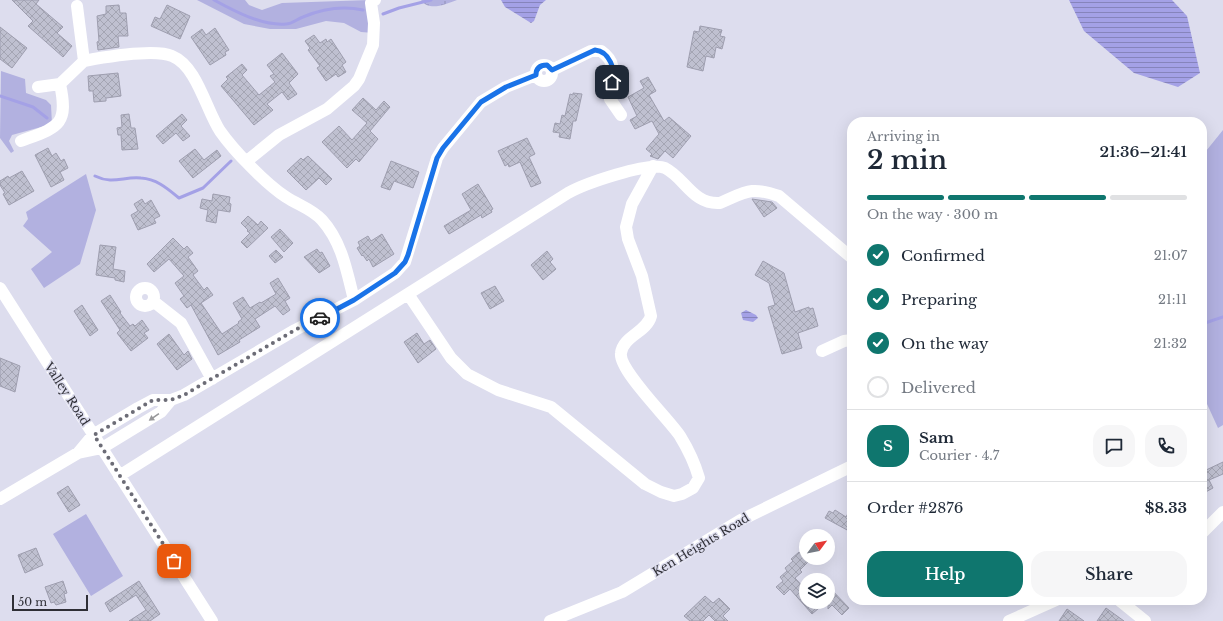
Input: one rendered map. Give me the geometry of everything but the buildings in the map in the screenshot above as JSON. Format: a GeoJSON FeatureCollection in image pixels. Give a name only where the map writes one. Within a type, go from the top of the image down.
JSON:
{"type":"FeatureCollection","features":[{"type":"Feature","properties":{"kind":"street"},"geometry":{"type":"LineString","coordinates":[[247,161],[279,135],[327,109],[354,86],[365,67],[373,45],[374,28],[372,1]]}},
{"type":"Feature","properties":{"kind":"street"},"geometry":{"type":"LineString","coordinates":[[77,6],[84,61]]}},
{"type":"Feature","properties":{"kind":"street"},"geometry":{"type":"LineString","coordinates":[[0,499],[78,453],[94,435],[121,418],[153,400],[171,400],[184,395],[295,330],[354,300],[395,273],[405,262],[437,158],[443,148],[466,120],[487,98],[506,87],[536,75],[538,68],[544,65],[547,65],[552,70],[591,51],[601,51],[612,64],[613,79],[610,89],[610,99],[621,115]]}},
{"type":"Feature","properties":{"kind":"street"},"geometry":{"type":"LineString","coordinates":[[38,87],[60,84],[84,61],[156,53],[173,56],[191,74],[221,131],[247,161],[278,191],[315,213],[322,220],[336,240],[342,253],[354,300]]}},
{"type":"Feature","properties":{"kind":"street"},"geometry":{"type":"LineString","coordinates":[[22,142],[48,131],[62,118],[63,98],[60,84]]}},
{"type":"Feature","properties":{"kind":"street"},"geometry":{"type":"LineString","coordinates":[[408,294],[451,358],[467,374],[498,390],[550,406],[645,484],[669,496],[686,492],[696,485],[699,478],[689,453],[668,421],[624,367],[620,356],[624,345],[649,322],[651,316],[642,276],[628,239],[626,227],[632,204],[653,166]]}},
{"type":"Feature","properties":{"kind":"street"},"geometry":{"type":"LineString","coordinates":[[119,476],[574,190],[628,172],[653,166],[663,167],[695,195],[715,203],[720,203],[749,190],[765,191],[779,196],[847,254]]}},
{"type":"Feature","properties":{"kind":"street","name":"Valley Road"},"geometry":{"type":"LineString","coordinates":[[0,288],[212,621]]}},
{"type":"Feature","properties":{"kind":"street"},"geometry":{"type":"LineString","coordinates":[[153,301],[182,323],[212,379]]}},
{"type":"Feature","properties":{"kind":"street"},"geometry":{"type":"LineString","coordinates":[[822,351],[844,340],[847,340]]}},
{"type":"Feature","properties":{"kind":"street"},"geometry":{"type":"LineString","coordinates":[[78,453],[102,448],[134,430],[161,412],[171,400]]}},
{"type":"Feature","properties":{"kind":"street"},"geometry":{"type":"LineString","coordinates":[[121,418],[134,430]]}},
{"type":"Feature","properties":{"kind":"street","name":"Ken Heights Road"},"geometry":{"type":"LineString","coordinates":[[550,621],[622,592],[741,520],[847,468]]}},
{"type":"Feature","properties":{"kind":"street"},"geometry":{"type":"LineString","coordinates":[[1207,528],[1223,512]]}},
{"type":"Feature","properties":{"kind":"street"},"geometry":{"type":"LineString","coordinates":[[1008,621],[1045,605]]}},
{"type":"Feature","properties":{"kind":"street"},"geometry":{"type":"LineString","coordinates":[[1124,605],[1144,621]]}},
{"type":"Feature","properties":{"kind":"green space"},"geometry":{"type":"Polygon","coordinates":[[[197,0],[245,0],[249,5],[262,10],[282,3],[370,0],[374,33],[361,32],[344,23],[326,21],[296,29],[270,29],[244,24],[197,0]]]}},
{"type":"Feature","properties":{"kind":"green space"},"geometry":{"type":"Polygon","coordinates":[[[421,0],[457,0],[443,5],[428,6],[421,0]]]}},
{"type":"Feature","properties":{"kind":"green space"},"geometry":{"type":"Polygon","coordinates":[[[1,71],[25,79],[26,93],[46,100],[51,105],[52,124],[12,135],[9,141],[14,151],[11,153],[0,138],[1,71]]]}},
{"type":"Feature","properties":{"kind":"green space"},"geometry":{"type":"Polygon","coordinates":[[[1223,130],[1223,425],[1218,428],[1207,404],[1207,150],[1223,130]]]}},
{"type":"Feature","properties":{"kind":"green space"},"geometry":{"type":"Polygon","coordinates":[[[86,174],[96,210],[80,264],[44,288],[31,269],[52,252],[23,226],[28,219],[26,212],[86,174]]]}},
{"type":"Feature","properties":{"kind":"green space"},"geometry":{"type":"Polygon","coordinates":[[[86,514],[123,576],[91,596],[53,534],[86,514]]]}},
{"type":"Feature","properties":{"kind":"shaded area"},"geometry":{"type":"Polygon","coordinates":[[[501,0],[546,0],[540,5],[534,21],[531,23],[505,7],[501,0]]]}},
{"type":"Feature","properties":{"kind":"shaded area"},"geometry":{"type":"Polygon","coordinates":[[[1069,0],[1172,0],[1187,16],[1200,73],[1178,87],[1134,73],[1084,31],[1069,0]]]}},
{"type":"Feature","properties":{"kind":"shaded area"},"geometry":{"type":"Polygon","coordinates":[[[746,310],[756,315],[758,318],[753,322],[743,320],[741,313],[746,310]]]}},
{"type":"Feature","properties":{"kind":"waterway"},"geometry":{"type":"LineString","coordinates":[[214,0],[248,17],[267,23],[277,24],[290,23],[310,14],[325,10],[341,8],[363,10]]}},
{"type":"Feature","properties":{"kind":"waterway"},"geometry":{"type":"LineString","coordinates":[[383,14],[399,8],[431,0]]}},
{"type":"Feature","properties":{"kind":"waterway"},"geometry":{"type":"LineString","coordinates":[[0,96],[33,107],[47,118]]}},
{"type":"Feature","properties":{"kind":"waterway"},"geometry":{"type":"LineString","coordinates":[[95,176],[107,180],[135,178],[152,180],[162,185],[179,198],[203,188],[231,161]]}},
{"type":"Feature","properties":{"kind":"waterway"},"geometry":{"type":"LineString","coordinates":[[1207,322],[1223,317]]}},
{"type":"Feature","properties":{"kind":"way so far"},"geometry":{"type":"LineString","coordinates":[[174,561],[94,435],[153,400],[171,400],[184,395],[225,372],[264,347],[320,318]]}},
{"type":"Feature","properties":{"kind":"route"},"geometry":{"type":"LineString","coordinates":[[320,318],[354,300],[401,268],[408,255],[432,180],[437,158],[443,148],[481,102],[495,92],[536,75],[536,72],[540,66],[547,65],[552,70],[595,50],[604,53],[612,64],[614,74],[612,82]]}}]}
